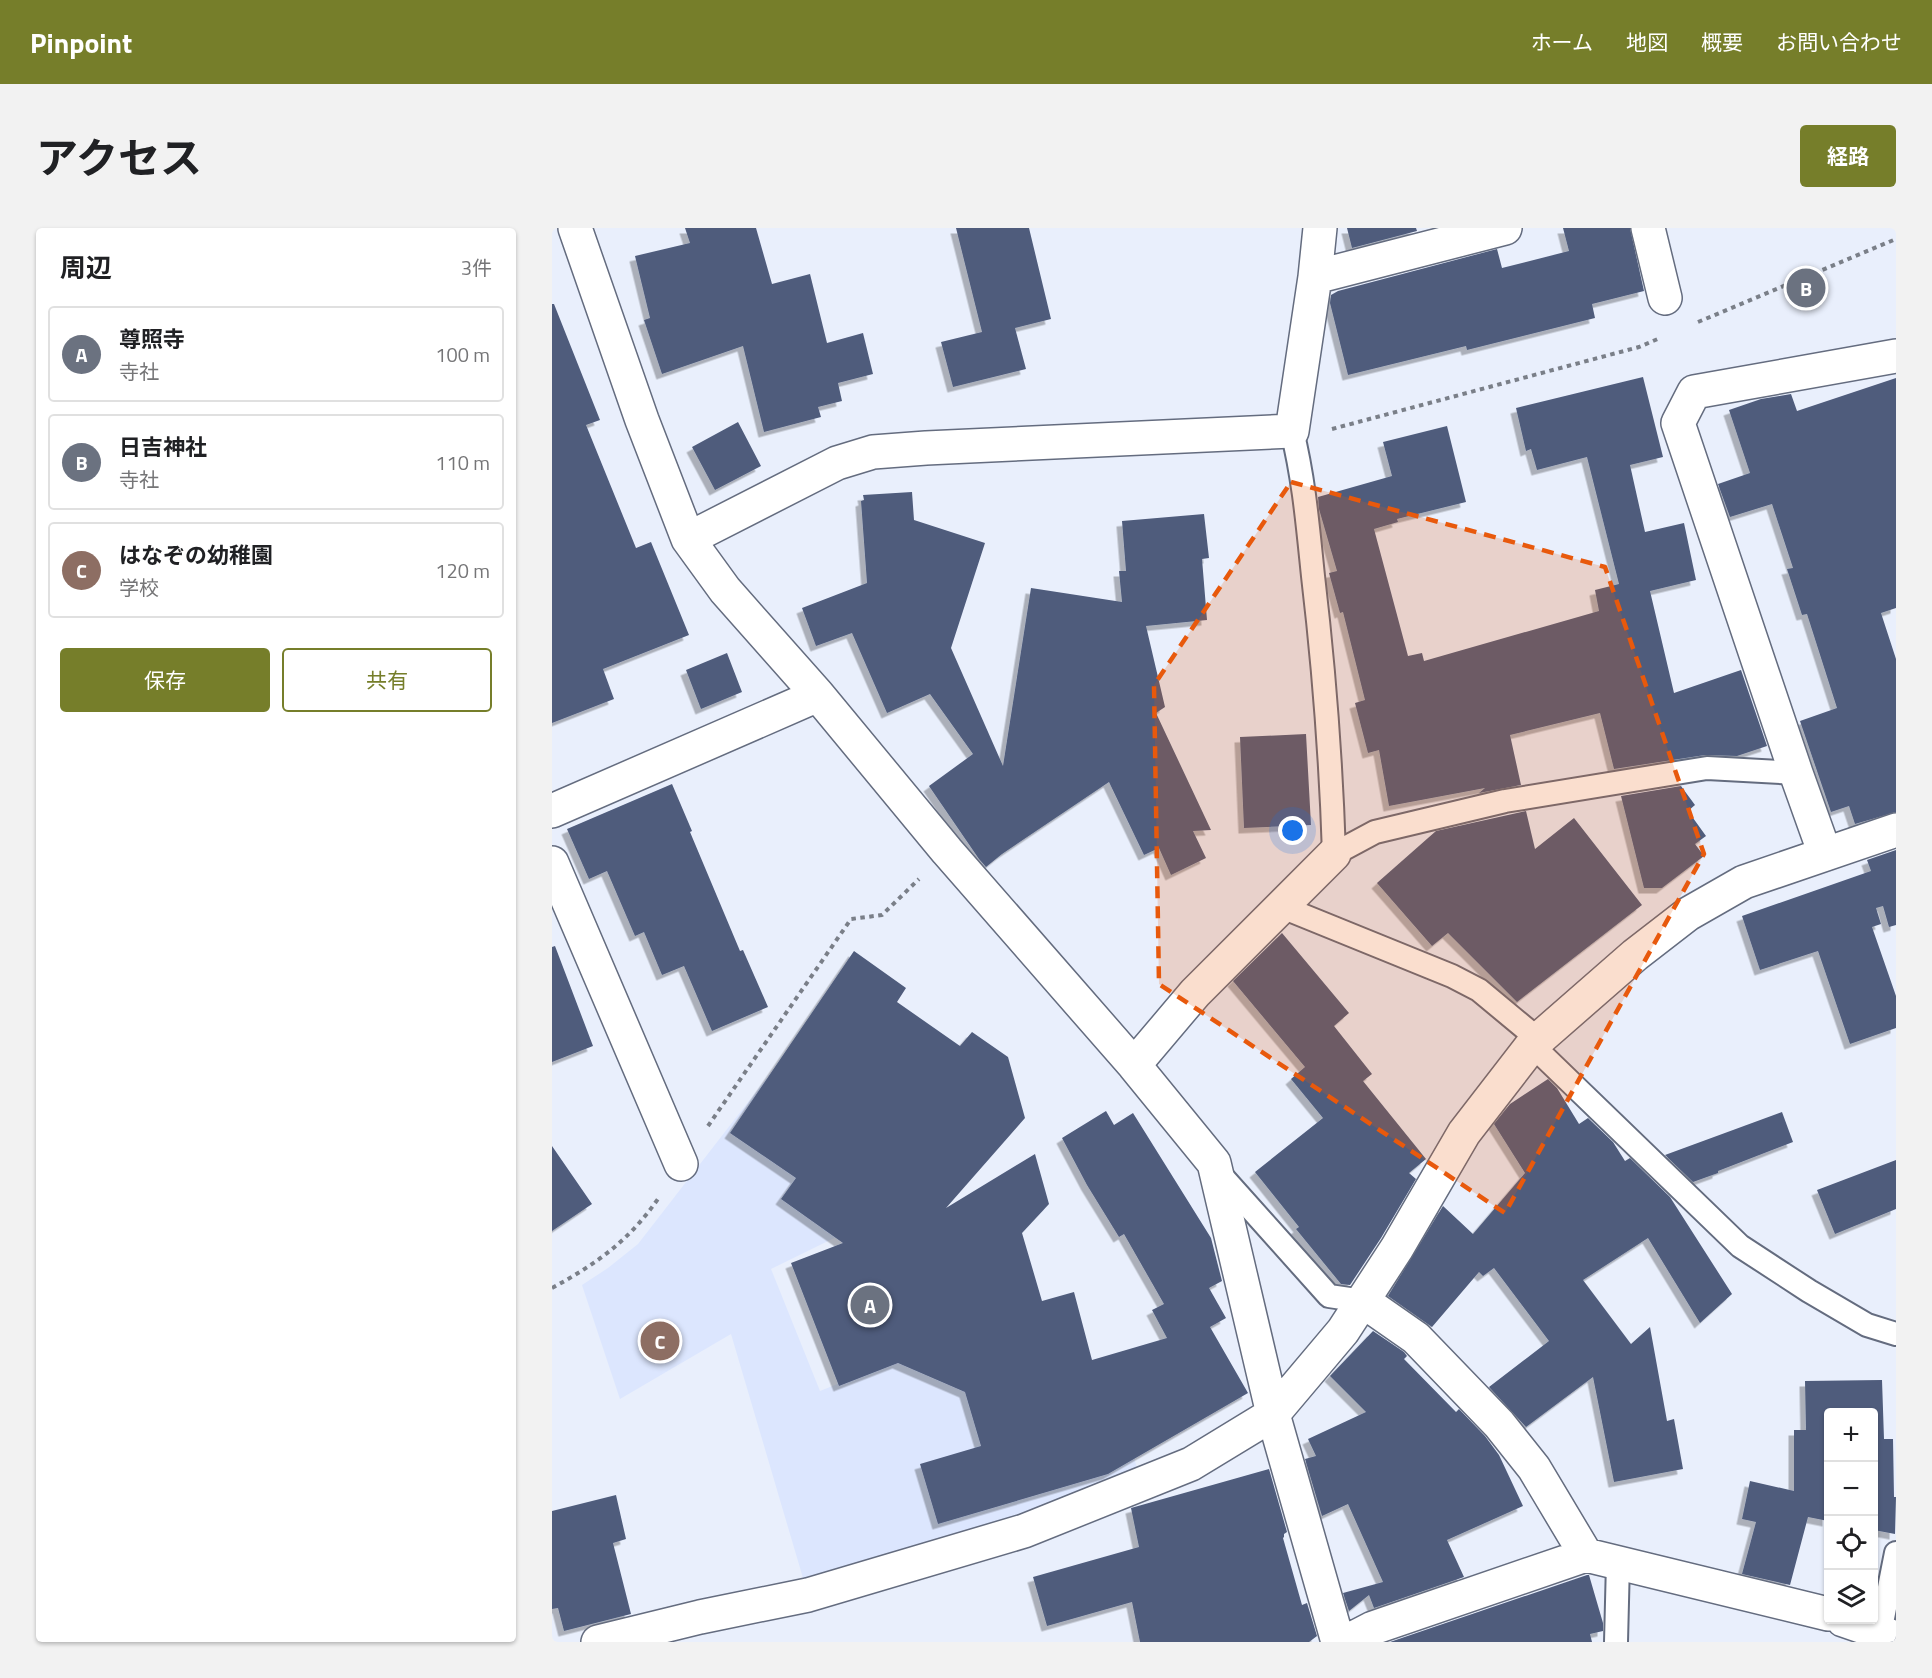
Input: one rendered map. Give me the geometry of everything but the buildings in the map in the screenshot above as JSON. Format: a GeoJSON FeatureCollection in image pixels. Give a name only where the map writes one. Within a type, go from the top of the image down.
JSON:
{"type":"FeatureCollection","features":[{"type":"Feature","properties":{"kind":"street"},"geometry":{"type":"LineString","coordinates":[[575,228],[642,420],[688,539],[725,590],[818,695],[947,851],[1134,1065],[1214,1164],[1273,1414],[1338,1642]]}},
{"type":"Feature","properties":{"kind":"street"},"geometry":{"type":"LineString","coordinates":[[688,539],[837,463],[873,452],[1292,431],[1320,228]]}},
{"type":"Feature","properties":{"kind":"street"},"geometry":{"type":"LineString","coordinates":[[1315,277],[1505,228]]}},
{"type":"Feature","properties":{"kind":"street"},"geometry":{"type":"LineString","coordinates":[[1648,228],[1665,298]]}},
{"type":"Feature","properties":{"kind":"street"},"geometry":{"type":"LineString","coordinates":[[1825,854],[1678,423],[1694,392],[1896,356]]}},
{"type":"Feature","properties":{"kind":"street"},"geometry":{"type":"LineString","coordinates":[[552,812],[818,695]]}},
{"type":"Feature","properties":{"kind":"street"},"geometry":{"type":"LineString","coordinates":[[598,1642],[700,1617],[808,1595],[1024,1531],[1191,1464],[1273,1414],[1344,1331],[1398,1248],[1464,1133],[1535,1042],[1635,955],[1688,914],[1744,882],[1896,830]]}},
{"type":"Feature","properties":{"kind":"street"},"geometry":{"type":"LineString","coordinates":[[1134,1065],[1195,993],[1334,854]]}},
{"type":"Feature","properties":{"kind":"street"},"geometry":{"type":"LineString","coordinates":[[552,863],[681,1164]]}},
{"type":"Feature","properties":{"kind":"street"},"geometry":{"type":"LineString","coordinates":[[1364,1301],[1416,1338],[1499,1424],[1534,1468],[1586,1555]]}},
{"type":"Feature","properties":{"kind":"street"},"geometry":{"type":"LineString","coordinates":[[1346,1642],[1373,1628],[1586,1555],[1824,1613]]}},
{"type":"Feature","properties":{"kind":"street"},"geometry":{"type":"LineString","coordinates":[[1854,1624],[1888,1636]]}},
{"type":"Feature","properties":{"kind":"lane"},"geometry":{"type":"LineString","coordinates":[[1292,431],[1301,466],[1323,660],[1331,760],[1334,854],[1375,832],[1505,801],[1707,768],[1796,773]]}},
{"type":"Feature","properties":{"kind":"lane"},"geometry":{"type":"LineString","coordinates":[[1282,907],[1452,976],[1479,990],[1535,1042],[1740,1246],[1867,1325],[1896,1334]]}},
{"type":"Feature","properties":{"kind":"lane"},"geometry":{"type":"LineString","coordinates":[[1214,1167],[1329,1296],[1364,1301]]}},
{"type":"Feature","properties":{"kind":"lane"},"geometry":{"type":"LineString","coordinates":[[1888,1636],[1896,1553]]}},
{"type":"Feature","properties":{"kind":"lane"},"geometry":{"type":"LineString","coordinates":[[1616,1642],[1618,1562]]}},
{"type":"Feature","properties":{"kind":"path"},"geometry":{"type":"LineString","coordinates":[[1693,324],[1896,239]]}},
{"type":"Feature","properties":{"kind":"path"},"geometry":{"type":"LineString","coordinates":[[1292,431],[1309,435],[1639,347],[1661,338]]}},
{"type":"Feature","properties":{"kind":"path"},"geometry":{"type":"LineString","coordinates":[[552,1288],[598,1260],[624,1240],[654,1205],[851,919],[882,915],[947,851]]}},
{"type":"Feature","properties":{"kind":"highlighted area"},"geometry":{"type":"Polygon","coordinates":[[[1291,482],[1605,567],[1704,854],[1505,1213],[1159,984],[1154,685],[1291,482]]]}},
{"type":"Feature","properties":{"kind":"shaded area"},"geometry":{"type":"Polygon","coordinates":[[[766,1079],[848,1142],[875,1218],[771,1269],[820,1391],[927,1348],[1056,1393],[1114,1377],[1139,1477],[808,1595],[731,1334],[620,1399],[582,1285],[638,1244],[766,1079]]]}},
{"type":"Feature","properties":{"kind":"place","name":"日吉神社"},"geometry":{"type":"Point","coordinates":[1806,288]}},
{"type":"Feature","properties":{"kind":"place","name":"尊照寺"},"geometry":{"type":"Point","coordinates":[870,1305]}},
{"type":"Feature","properties":{"kind":"place","name":"はなぞの幼稚園"},"geometry":{"type":"Point","coordinates":[660,1341]}}]}
